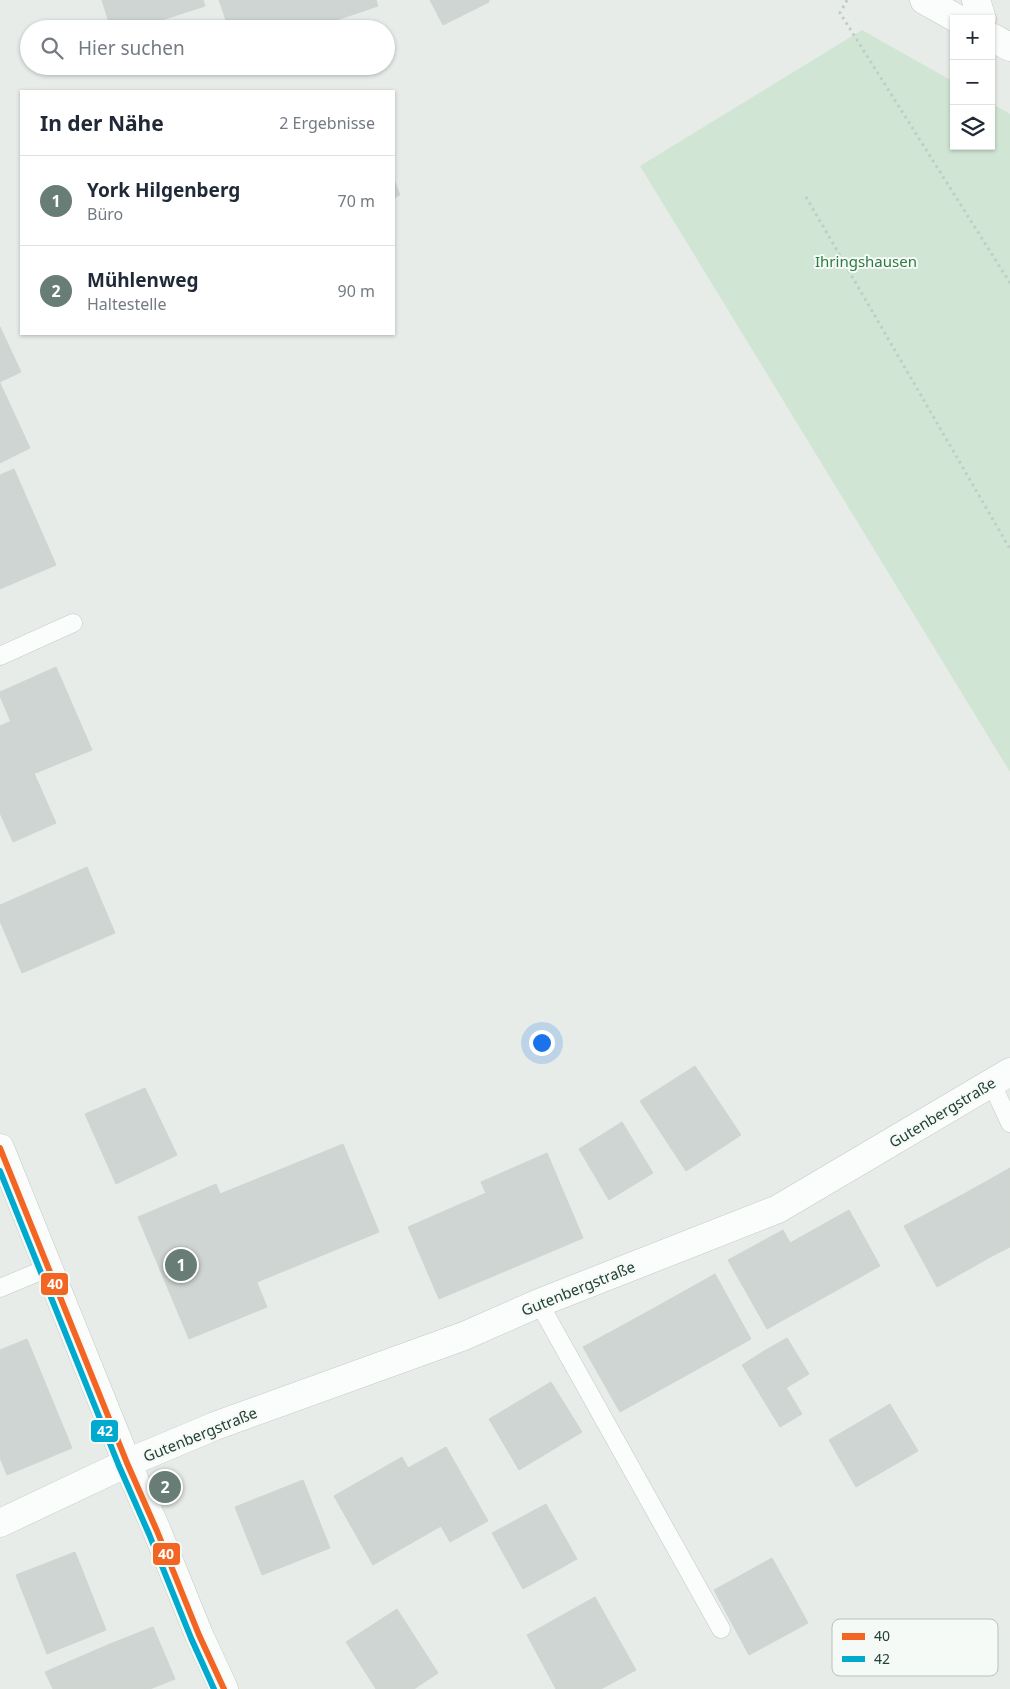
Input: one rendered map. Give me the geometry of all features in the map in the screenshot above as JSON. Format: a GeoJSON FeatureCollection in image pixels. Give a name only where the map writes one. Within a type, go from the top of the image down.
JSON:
{"type":"FeatureCollection","features":[{"type":"Feature","properties":{"kind":"street"},"geometry":{"type":"LineString","coordinates":[[924,0],[951,15]]}},
{"type":"Feature","properties":{"kind":"street"},"geometry":{"type":"LineString","coordinates":[[976,0],[981,15]]}},
{"type":"Feature","properties":{"kind":"street"},"geometry":{"type":"LineString","coordinates":[[995,39],[1010,47]]}},
{"type":"Feature","properties":{"kind":"street","name":"Gutenbergstraße"},"geometry":{"type":"LineString","coordinates":[[0,1523],[127,1463],[214,1426],[464,1336],[539,1303],[778,1209],[1001,1077]]}},
{"type":"Feature","properties":{"kind":"street"},"geometry":{"type":"LineString","coordinates":[[0,1148],[127,1463],[199,1635],[224,1689]]}},
{"type":"Feature","properties":{"kind":"lane"},"geometry":{"type":"LineString","coordinates":[[0,656],[73,623]]}},
{"type":"Feature","properties":{"kind":"lane"},"geometry":{"type":"LineString","coordinates":[[1001,1077],[1010,1123]]}},
{"type":"Feature","properties":{"kind":"lane"},"geometry":{"type":"LineString","coordinates":[[0,1288],[48,1268]]}},
{"type":"Feature","properties":{"kind":"lane"},"geometry":{"type":"LineString","coordinates":[[539,1303],[721,1629]]}},
{"type":"Feature","properties":{"kind":"path"},"geometry":{"type":"LineString","coordinates":[[847,0],[840,13],[1010,283]]}},
{"type":"Feature","properties":{"kind":"path"},"geometry":{"type":"LineString","coordinates":[[806,197],[1010,549]]}},
{"type":"Feature","properties":{"kind":"green space","name":"Ihringshausen"},"geometry":{"type":"Polygon","coordinates":[[[862,30],[950,80],[950,150],[995,150],[995,105],[1010,114],[1010,772],[640,166],[862,30]]]}},
{"type":"Feature","properties":{"kind":"building"},"geometry":{"type":"Polygon","coordinates":[[[102,0],[203,0],[205,6],[162,20],[108,20],[102,0]]]}},
{"type":"Feature","properties":{"kind":"building"},"geometry":{"type":"Polygon","coordinates":[[[219,0],[376,0],[378,6],[337,20],[226,20],[219,0]]]}},
{"type":"Feature","properties":{"kind":"building"},"geometry":{"type":"Polygon","coordinates":[[[430,0],[489,0],[489,2],[443,25],[430,0]]]}},
{"type":"Feature","properties":{"kind":"building"},"geometry":{"type":"Polygon","coordinates":[[[395,182],[400,195],[395,198],[395,182]]]}},
{"type":"Feature","properties":{"kind":"building"},"geometry":{"type":"Polygon","coordinates":[[[0,327],[21,372],[0,382],[0,327]]]}},
{"type":"Feature","properties":{"kind":"building"},"geometry":{"type":"Polygon","coordinates":[[[0,383],[30,448],[0,463],[0,383]]]}},
{"type":"Feature","properties":{"kind":"building"},"geometry":{"type":"Polygon","coordinates":[[[14,469],[56,565],[0,589],[0,475],[14,469]]]}},
{"type":"Feature","properties":{"kind":"building"},"geometry":{"type":"Polygon","coordinates":[[[56,667],[92,750],[33,774],[0,692],[56,667]]]}},
{"type":"Feature","properties":{"kind":"building"},"geometry":{"type":"Polygon","coordinates":[[[11,721],[56,823],[13,842],[0,813],[0,726],[11,721]]]}},
{"type":"Feature","properties":{"kind":"building"},"geometry":{"type":"Polygon","coordinates":[[[87,867],[115,933],[22,973],[0,921],[0,905],[87,867]]]}},
{"type":"Feature","properties":{"kind":"building"},"geometry":{"type":"Polygon","coordinates":[[[695,1066],[741,1135],[686,1171],[640,1101],[695,1066]]]}},
{"type":"Feature","properties":{"kind":"building"},"geometry":{"type":"Polygon","coordinates":[[[145,1088],[177,1155],[116,1184],[85,1114],[145,1088]]]}},
{"type":"Feature","properties":{"kind":"building"},"geometry":{"type":"Polygon","coordinates":[[[622,1122],[653,1173],[609,1200],[579,1149],[622,1122]]]}},
{"type":"Feature","properties":{"kind":"building"},"geometry":{"type":"Polygon","coordinates":[[[343,1144],[379,1232],[257,1282],[220,1194],[343,1144]]]}},
{"type":"Feature","properties":{"kind":"building"},"geometry":{"type":"Polygon","coordinates":[[[547,1153],[583,1238],[517,1266],[481,1182],[547,1153]]]}},
{"type":"Feature","properties":{"kind":"building"},"geometry":{"type":"Polygon","coordinates":[[[1010,1168],[1010,1247],[994,1255],[962,1195],[1010,1168]]]}},
{"type":"Feature","properties":{"kind":"building"},"geometry":{"type":"Polygon","coordinates":[[[216,1184],[267,1307],[189,1339],[138,1217],[216,1184]]]}},
{"type":"Feature","properties":{"kind":"building"},"geometry":{"type":"Polygon","coordinates":[[[486,1193],[517,1266],[439,1299],[408,1227],[486,1193]]]}},
{"type":"Feature","properties":{"kind":"building"},"geometry":{"type":"Polygon","coordinates":[[[962,1195],[994,1255],[937,1287],[904,1226],[962,1195]]]}},
{"type":"Feature","properties":{"kind":"building"},"geometry":{"type":"Polygon","coordinates":[[[849,1210],[880,1266],[821,1299],[790,1243],[849,1210]]]}},
{"type":"Feature","properties":{"kind":"building"},"geometry":{"type":"Polygon","coordinates":[[[783,1230],[821,1299],[767,1329],[728,1260],[783,1230]]]}},
{"type":"Feature","properties":{"kind":"building"},"geometry":{"type":"Polygon","coordinates":[[[715,1274],[751,1339],[685,1376],[649,1311],[715,1274]]]}},
{"type":"Feature","properties":{"kind":"building"},"geometry":{"type":"Polygon","coordinates":[[[649,1311],[685,1376],[620,1412],[583,1347],[649,1311]]]}},
{"type":"Feature","properties":{"kind":"building"},"geometry":{"type":"Polygon","coordinates":[[[787,1338],[809,1374],[786,1388],[764,1351],[787,1338]]]}},
{"type":"Feature","properties":{"kind":"building"},"geometry":{"type":"Polygon","coordinates":[[[27,1339],[72,1448],[7,1475],[0,1458],[0,1350],[27,1339]]]}},
{"type":"Feature","properties":{"kind":"building"},"geometry":{"type":"Polygon","coordinates":[[[764,1351],[802,1414],[780,1427],[742,1365],[764,1351]]]}},
{"type":"Feature","properties":{"kind":"building"},"geometry":{"type":"Polygon","coordinates":[[[551,1382],[582,1432],[519,1470],[489,1419],[551,1382]]]}},
{"type":"Feature","properties":{"kind":"building"},"geometry":{"type":"Polygon","coordinates":[[[890,1404],[918,1451],[856,1487],[829,1440],[890,1404]]]}},
{"type":"Feature","properties":{"kind":"building"},"geometry":{"type":"Polygon","coordinates":[[[446,1447],[488,1521],[450,1542],[408,1468],[446,1447]]]}},
{"type":"Feature","properties":{"kind":"building"},"geometry":{"type":"Polygon","coordinates":[[[402,1457],[441,1526],[373,1565],[334,1496],[402,1457]]]}},
{"type":"Feature","properties":{"kind":"building"},"geometry":{"type":"Polygon","coordinates":[[[303,1480],[330,1548],[262,1575],[235,1507],[303,1480]]]}},
{"type":"Feature","properties":{"kind":"building"},"geometry":{"type":"Polygon","coordinates":[[[546,1504],[577,1559],[523,1589],[492,1533],[546,1504]]]}},
{"type":"Feature","properties":{"kind":"building"},"geometry":{"type":"Polygon","coordinates":[[[75,1552],[106,1630],[47,1654],[16,1575],[75,1552]]]}},
{"type":"Feature","properties":{"kind":"building"},"geometry":{"type":"Polygon","coordinates":[[[772,1558],[808,1623],[749,1655],[714,1590],[772,1558]]]}},
{"type":"Feature","properties":{"kind":"building"},"geometry":{"type":"Polygon","coordinates":[[[595,1597],[636,1670],[601,1689],[556,1689],[527,1635],[595,1597]]]}},
{"type":"Feature","properties":{"kind":"building"},"geometry":{"type":"Polygon","coordinates":[[[397,1609],[438,1673],[414,1689],[376,1689],[346,1642],[397,1609]]]}},
{"type":"Feature","properties":{"kind":"building"},"geometry":{"type":"Polygon","coordinates":[[[153,1627],[175,1679],[150,1689],[128,1689],[110,1644],[153,1627]]]}},
{"type":"Feature","properties":{"kind":"building"},"geometry":{"type":"Polygon","coordinates":[[[110,1644],[128,1689],[53,1689],[45,1672],[110,1644]]]}},
{"type":"Feature","properties":{"kind":"transit line","name":"40"},"geometry":{"type":"LineString","coordinates":[[0,1148],[127,1463],[199,1635],[224,1689]]}},
{"type":"Feature","properties":{"kind":"transit line","name":"42"},"geometry":{"type":"LineString","coordinates":[[0,1171],[119,1466],[214,1689]]}},
{"type":"Feature","properties":{"kind":"place","name":"York Hilgenberg"},"geometry":{"type":"Point","coordinates":[181,1265]}},
{"type":"Feature","properties":{"kind":"place","name":"Mühlenweg"},"geometry":{"type":"Point","coordinates":[165,1487]}}]}
